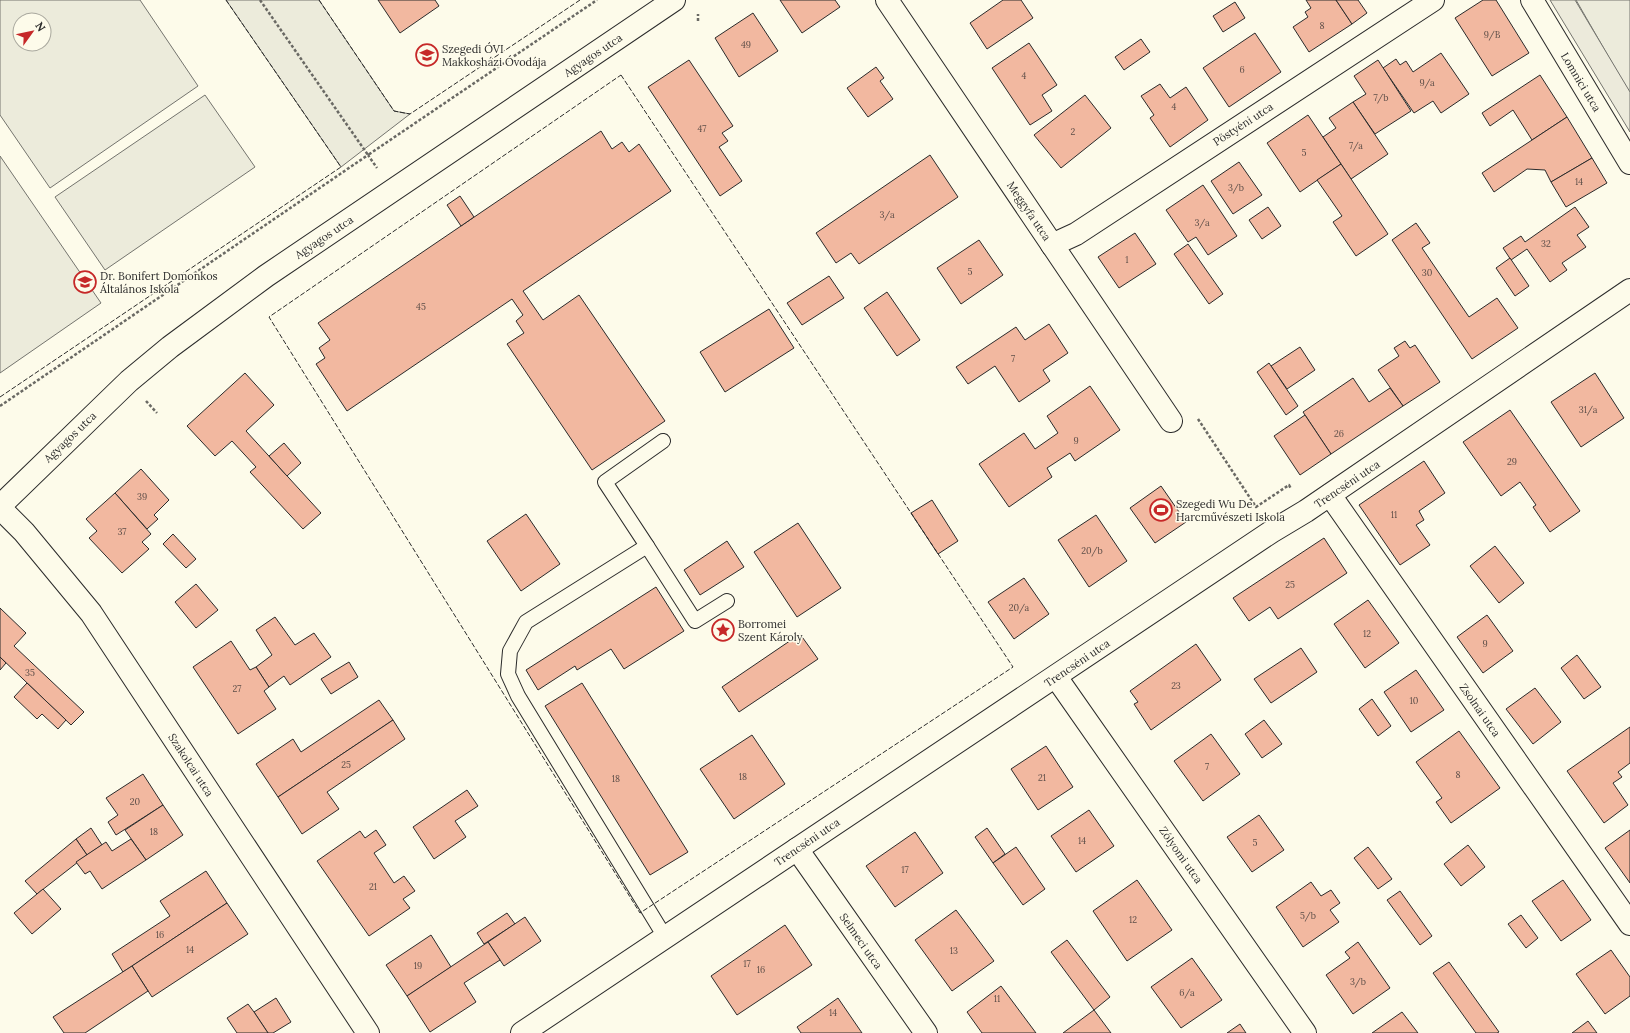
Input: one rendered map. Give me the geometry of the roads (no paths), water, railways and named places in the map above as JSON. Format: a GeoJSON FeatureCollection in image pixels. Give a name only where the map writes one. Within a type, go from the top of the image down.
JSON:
{"type":"FeatureCollection","features":[{"type":"Feature","properties":{"kind":"street","name":"Agyagos utca"},"geometry":{"type":"LineString","coordinates":[[0,507],[129,382],[170,347],[266,276],[674,0]]}},
{"type":"Feature","properties":{"kind":"street","name":"Meggyfa utca"},"geometry":{"type":"LineString","coordinates":[[887,0],[1171,421]]}},
{"type":"Feature","properties":{"kind":"street","name":"Pöstyéni utca"},"geometry":{"type":"LineString","coordinates":[[1052,245],[1076,234],[1433,0]]}},
{"type":"Feature","properties":{"kind":"street","name":"Lomnici utca"},"geometry":{"type":"LineString","coordinates":[[1532,0],[1630,164]]}},
{"type":"Feature","properties":{"kind":"street","name":"Trencséni utca"},"geometry":{"type":"LineString","coordinates":[[522,1033],[1272,532],[1330,495],[1630,290]]}},
{"type":"Feature","properties":{"kind":"street","name":"Zsolnai utca"},"geometry":{"type":"LineString","coordinates":[[1330,495],[1630,924]]}},
{"type":"Feature","properties":{"kind":"street","name":"Szakolcai utca"},"geometry":{"type":"LineString","coordinates":[[0,507],[24,532],[91,613],[368,1033]]}},
{"type":"Feature","properties":{"kind":"street","name":"Zólyomi utca"},"geometry":{"type":"LineString","coordinates":[[1056,677],[1305,1033]]}},
{"type":"Feature","properties":{"kind":"street","name":"Selmeci utca"},"geometry":{"type":"LineString","coordinates":[[797,849],[926,1033]]}},
{"type":"Feature","properties":{"kind":"lane"},"geometry":{"type":"LineString","coordinates":[[663,441],[605,482],[695,621],[727,601]]}},
{"type":"Feature","properties":{"kind":"lane"},"geometry":{"type":"LineString","coordinates":[[647,546],[526,622],[510,651],[508,674],[518,696],[665,937]]}},
{"type":"Feature","properties":{"kind":"place","name":"Szegedi ÓVI Makkosházi Óvodája"},"geometry":{"type":"Point","coordinates":[427,55]}},
{"type":"Feature","properties":{"kind":"place","name":"Dr. Bonifert Domonkos Általános Iskola"},"geometry":{"type":"Point","coordinates":[85,282]}},
{"type":"Feature","properties":{"kind":"place","name":"Szegedi Wu De Harcművészeti Iskola"},"geometry":{"type":"Point","coordinates":[1161,510]}},
{"type":"Feature","properties":{"kind":"place","name":"Borromei Szent Károly"},"geometry":{"type":"Point","coordinates":[723,630]}}]}
